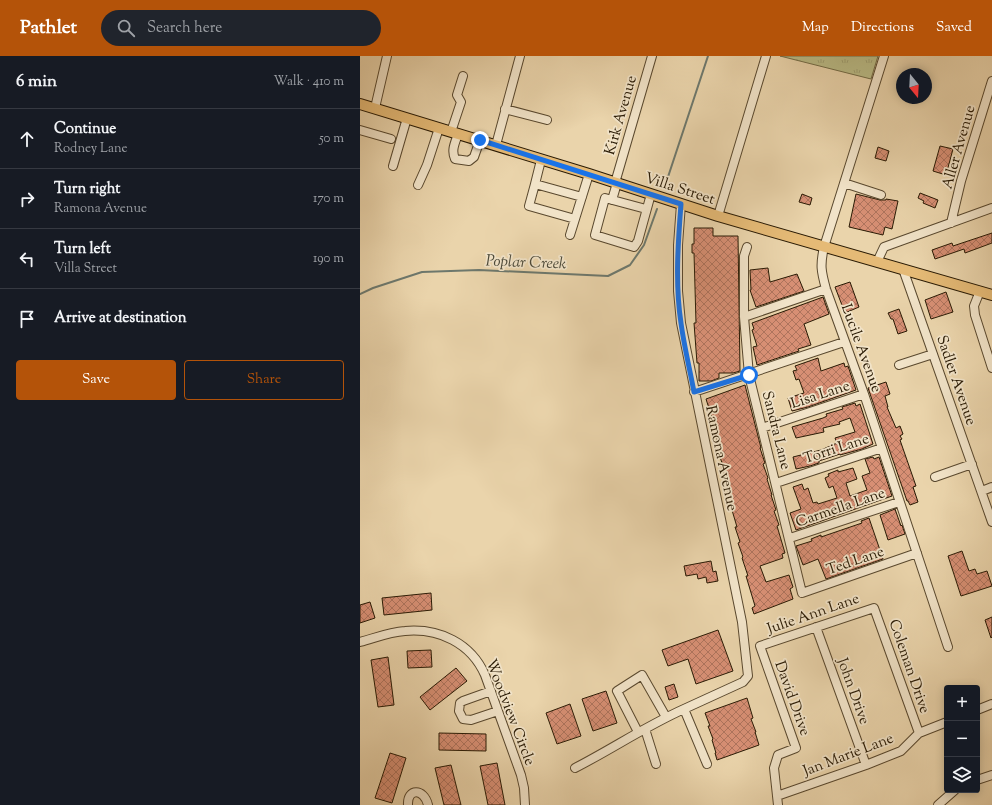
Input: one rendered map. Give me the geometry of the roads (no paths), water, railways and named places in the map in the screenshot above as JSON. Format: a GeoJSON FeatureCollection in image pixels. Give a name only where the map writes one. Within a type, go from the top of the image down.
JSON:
{"type":"FeatureCollection","features":[{"type":"Feature","properties":{"kind":"main road","name":"Villa Street"},"geometry":{"type":"LineString","coordinates":[[360,104],[589,174],[718,216],[992,295]]}},
{"type":"Feature","properties":{"kind":"street"},"geometry":{"type":"LineString","coordinates":[[375,108],[387,56]]}},
{"type":"Feature","properties":{"kind":"street"},"geometry":{"type":"LineString","coordinates":[[496,145],[520,56]]}},
{"type":"Feature","properties":{"kind":"street","name":"Kirk Avenue"},"geometry":{"type":"LineString","coordinates":[[612,200],[652,56]]}},
{"type":"Feature","properties":{"kind":"street"},"geometry":{"type":"LineString","coordinates":[[718,216],[766,56]]}},
{"type":"Feature","properties":{"kind":"street","name":"Lucile Avenue"},"geometry":{"type":"LineString","coordinates":[[884,56],[824,247],[821,271],[844,342],[864,394],[948,647]]}},
{"type":"Feature","properties":{"kind":"street"},"geometry":{"type":"LineString","coordinates":[[463,76],[457,95],[461,102],[453,148],[455,159],[469,161],[474,157],[480,140]]}},
{"type":"Feature","properties":{"kind":"street","name":"Aller Avenue"},"geometry":{"type":"LineString","coordinates":[[951,222],[961,181],[992,81]]}},
{"type":"Feature","properties":{"kind":"street"},"geometry":{"type":"LineString","coordinates":[[505,109],[548,120]]}},
{"type":"Feature","properties":{"kind":"street"},"geometry":{"type":"LineString","coordinates":[[393,166],[407,118]]}},
{"type":"Feature","properties":{"kind":"street"},"geometry":{"type":"LineString","coordinates":[[418,185],[427,166],[438,128]]}},
{"type":"Feature","properties":{"kind":"street"},"geometry":{"type":"LineString","coordinates":[[360,130],[391,139]]}},
{"type":"Feature","properties":{"kind":"street"},"geometry":{"type":"LineString","coordinates":[[542,160],[529,206],[575,219]]}},
{"type":"Feature","properties":{"kind":"street"},"geometry":{"type":"LineString","coordinates":[[570,235],[589,174]]}},
{"type":"Feature","properties":{"kind":"street"},"geometry":{"type":"LineString","coordinates":[[844,183],[881,195]]}},
{"type":"Feature","properties":{"kind":"street"},"geometry":{"type":"LineString","coordinates":[[535,184],[582,197]]}},
{"type":"Feature","properties":{"kind":"street"},"geometry":{"type":"LineString","coordinates":[[646,209],[605,198],[595,235],[634,247],[638,241],[651,194]]}},
{"type":"Feature","properties":{"kind":"street","name":"Ramona Avenue"},"geometry":{"type":"LineString","coordinates":[[575,768],[607,752],[641,730],[666,717],[743,682],[748,676],[742,622],[681,323],[679,304],[678,245],[681,204]]}},
{"type":"Feature","properties":{"kind":"street"},"geometry":{"type":"LineString","coordinates":[[877,262],[884,247],[992,208]]}},
{"type":"Feature","properties":{"kind":"street","name":"Sandra Lane"},"geometry":{"type":"LineString","coordinates":[[748,247],[744,256],[744,317],[749,375],[790,538],[802,593]]}},
{"type":"Feature","properties":{"kind":"street","name":"Sadler Avenue"},"geometry":{"type":"LineString","coordinates":[[903,269],[992,522]]}},
{"type":"Feature","properties":{"kind":"street"},"geometry":{"type":"LineString","coordinates":[[744,317],[826,289]]}},
{"type":"Feature","properties":{"kind":"street"},"geometry":{"type":"LineString","coordinates":[[980,291],[974,306],[975,315],[992,368]]}},
{"type":"Feature","properties":{"kind":"street"},"geometry":{"type":"LineString","coordinates":[[694,392],[749,375],[844,342]]}},
{"type":"Feature","properties":{"kind":"street"},"geometry":{"type":"LineString","coordinates":[[899,365],[933,354]]}},
{"type":"Feature","properties":{"kind":"street","name":"Lisa Lane"},"geometry":{"type":"LineString","coordinates":[[762,428],[864,394]]}},
{"type":"Feature","properties":{"kind":"street","name":"Torri Lane"},"geometry":{"type":"LineString","coordinates":[[776,483],[882,448]]}},
{"type":"Feature","properties":{"kind":"street"},"geometry":{"type":"LineString","coordinates":[[935,477],[972,464]]}},
{"type":"Feature","properties":{"kind":"street"},"geometry":{"type":"LineString","coordinates":[[982,490],[992,487]]}},
{"type":"Feature","properties":{"kind":"street","name":"Carmella Lane"},"geometry":{"type":"LineString","coordinates":[[790,538],[899,502]]}},
{"type":"Feature","properties":{"kind":"street","name":"Ted Lane"},"geometry":{"type":"LineString","coordinates":[[802,593],[917,554]]}},
{"type":"Feature","properties":{"kind":"street","name":"Julie Ann Lane"},"geometry":{"type":"LineString","coordinates":[[760,646],[874,608]]}},
{"type":"Feature","properties":{"kind":"street","name":"Coleman Drive"},"geometry":{"type":"LineString","coordinates":[[874,608],[919,733]]}},
{"type":"Feature","properties":{"kind":"street","name":"John Drive"},"geometry":{"type":"LineString","coordinates":[[816,627],[866,765]]}},
{"type":"Feature","properties":{"kind":"street","name":"Woodview Circle"},"geometry":{"type":"LineString","coordinates":[[360,642],[394,632],[422,631],[448,637],[468,650],[484,671],[521,775],[524,788],[525,805]]}},
{"type":"Feature","properties":{"kind":"street","name":"David Drive"},"geometry":{"type":"LineString","coordinates":[[760,646],[796,748],[778,755],[774,768],[777,796]]}},
{"type":"Feature","properties":{"kind":"street"},"geometry":{"type":"LineString","coordinates":[[656,764],[641,730],[617,691],[642,675],[666,717]]}},
{"type":"Feature","properties":{"kind":"street"},"geometry":{"type":"LineString","coordinates":[[491,691],[463,701],[460,703],[459,711],[463,719],[471,720],[498,711]]}},
{"type":"Feature","properties":{"kind":"street"},"geometry":{"type":"LineString","coordinates":[[980,709],[992,704]]}},
{"type":"Feature","properties":{"kind":"street"},"geometry":{"type":"LineString","coordinates":[[684,709],[707,764]]}},
{"type":"Feature","properties":{"kind":"street","name":"Jan Marie Lane"},"geometry":{"type":"LineString","coordinates":[[777,796],[866,765],[901,751],[919,733],[944,723]]}},
{"type":"Feature","properties":{"kind":"street"},"geometry":{"type":"LineString","coordinates":[[980,779],[992,774]]}},
{"type":"Feature","properties":{"kind":"street"},"geometry":{"type":"LineString","coordinates":[[408,805],[408,798],[410,795],[418,792],[426,798],[428,805]]}},
{"type":"Feature","properties":{"kind":"street"},"geometry":{"type":"LineString","coordinates":[[938,805],[952,793]]}},
{"type":"Feature","properties":{"kind":"street"},"geometry":{"type":"LineString","coordinates":[[777,796],[778,805]]}},
{"type":"Feature","properties":{"kind":"waterway","name":"Poplar Creek"},"geometry":{"type":"LineString","coordinates":[[665,186],[708,56]]}},
{"type":"Feature","properties":{"kind":"waterway","name":"Poplar Creek"},"geometry":{"type":"LineString","coordinates":[[360,294],[373,288],[422,272],[479,270],[608,276],[630,265],[644,245],[657,209]]}}]}
